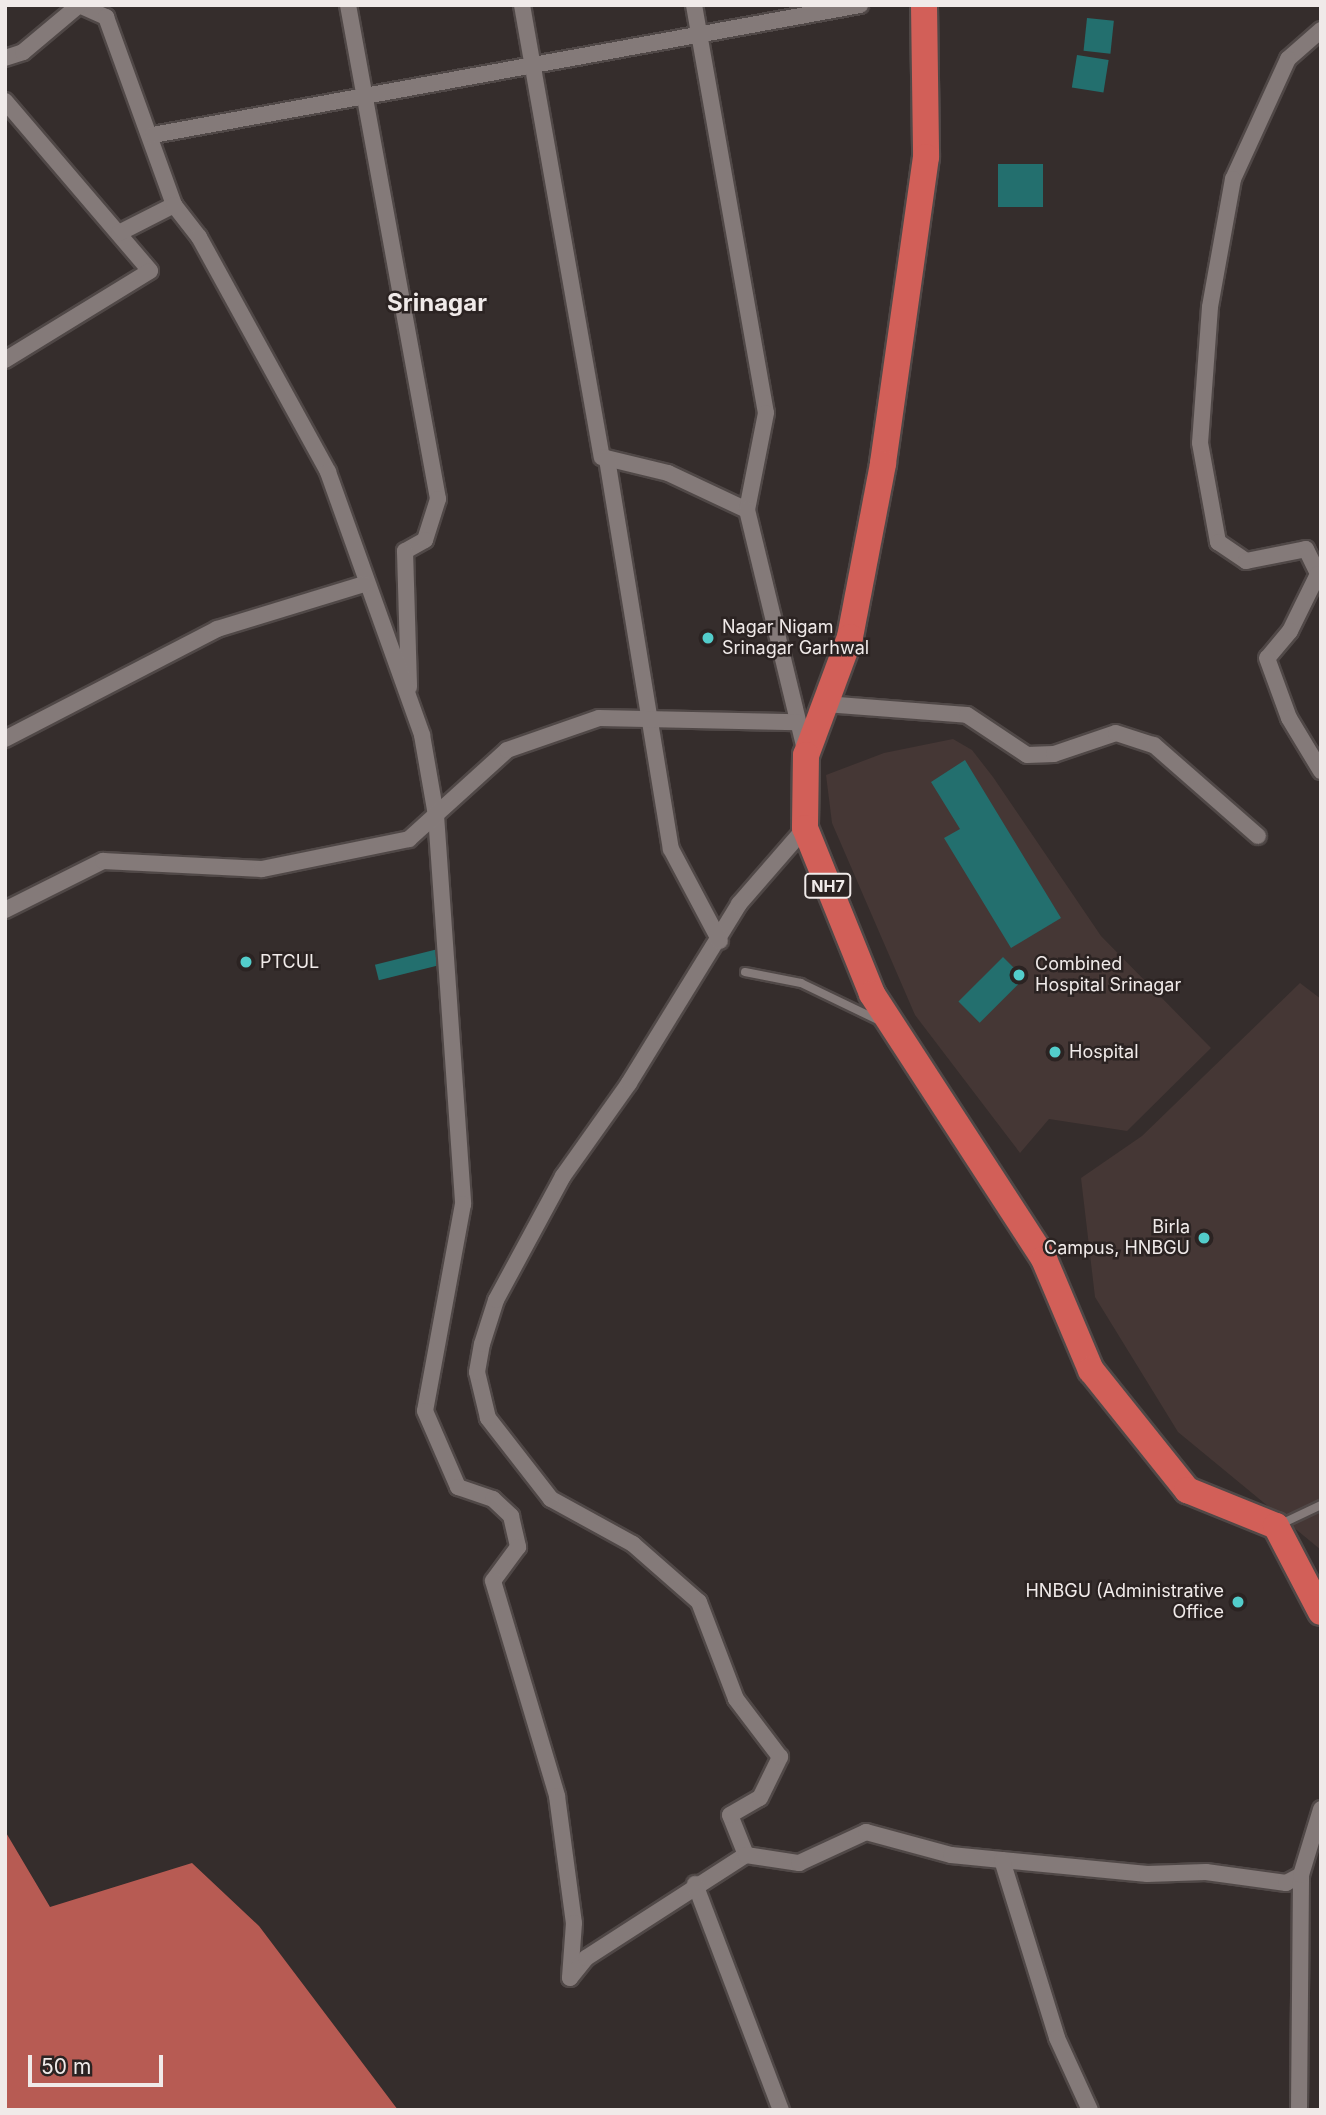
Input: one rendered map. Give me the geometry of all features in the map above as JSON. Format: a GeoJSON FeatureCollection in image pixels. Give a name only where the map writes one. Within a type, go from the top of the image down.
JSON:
{"type":"FeatureCollection","features":[{"type":"Feature","properties":{"kind":"highway","name":"NH7"},"geometry":{"type":"LineString","coordinates":[[924,5],[924,170],[878,490],[850,637],[806,755],[805,828],[872,994],[1044,1259],[1091,1370],[1187,1490],[1276,1526]]}},
{"type":"Feature","properties":{"kind":"highway"},"geometry":{"type":"LineString","coordinates":[[1276,1526],[1321,1612]]}},
{"type":"Feature","properties":{"kind":"street"},"geometry":{"type":"LineString","coordinates":[[5,58],[23,52],[79,5],[106,17],[153,135],[174,205],[199,237],[328,472],[364,584],[422,735],[436,815],[463,1205],[425,1411],[458,1487],[493,1499],[511,1516],[518,1547],[494,1581],[557,1796],[574,1923],[570,1979],[586,1958],[695,1884],[746,1855],[799,1863],[866,1832],[951,1855],[1147,1874],[1206,1872],[1286,1883],[1301,1875]]}},
{"type":"Feature","properties":{"kind":"street"},"geometry":{"type":"LineString","coordinates":[[348,5],[438,499],[425,540],[405,551],[409,700]]}},
{"type":"Feature","properties":{"kind":"street"},"geometry":{"type":"LineString","coordinates":[[522,5],[654,719],[671,849],[720,941]]}},
{"type":"Feature","properties":{"kind":"street"},"geometry":{"type":"LineString","coordinates":[[694,5],[766,413],[747,510],[806,755]]}},
{"type":"Feature","properties":{"kind":"street"},"geometry":{"type":"LineString","coordinates":[[153,135],[533,68],[860,5]]}},
{"type":"Feature","properties":{"kind":"street"},"geometry":{"type":"LineString","coordinates":[[1321,30],[1288,59],[1233,179],[1210,307],[1200,443],[1218,542],[1246,561],[1306,549],[1318,574],[1290,631],[1267,658],[1289,718],[1321,771]]}},
{"type":"Feature","properties":{"kind":"street"},"geometry":{"type":"LineString","coordinates":[[5,101],[150,271],[5,360]]}},
{"type":"Feature","properties":{"kind":"street"},"geometry":{"type":"LineString","coordinates":[[119,233],[174,205]]}},
{"type":"Feature","properties":{"kind":"street"},"geometry":{"type":"LineString","coordinates":[[607,459],[668,473],[747,510]]}},
{"type":"Feature","properties":{"kind":"street"},"geometry":{"type":"LineString","coordinates":[[5,739],[217,629],[364,584]]}},
{"type":"Feature","properties":{"kind":"street"},"geometry":{"type":"LineString","coordinates":[[825,704],[967,715],[1027,755],[1088,746],[1116,733],[1154,745],[1258,836]]}},
{"type":"Feature","properties":{"kind":"street"},"geometry":{"type":"LineString","coordinates":[[5,910],[103,860],[262,869],[409,839],[507,750],[599,718],[797,722]]}},
{"type":"Feature","properties":{"kind":"street"},"geometry":{"type":"LineString","coordinates":[[746,1855],[730,1815],[760,1798],[780,1757],[736,1699],[699,1602],[633,1544],[551,1499],[488,1418],[477,1372],[491,1314],[534,1225],[767,865],[805,828]]}},
{"type":"Feature","properties":{"kind":"street"},"geometry":{"type":"LineString","coordinates":[[1299,2110],[1301,1875],[1321,1809]]}},
{"type":"Feature","properties":{"kind":"street"},"geometry":{"type":"LineString","coordinates":[[1002,1860],[1057,2038],[1090,2110]]}},
{"type":"Feature","properties":{"kind":"street"},"geometry":{"type":"LineString","coordinates":[[695,1884],[781,2110]]}},
{"type":"Feature","properties":{"kind":"lane"},"geometry":{"type":"LineString","coordinates":[[746,972],[801,983],[895,1028]]}},
{"type":"Feature","properties":{"kind":"lane"},"geometry":{"type":"LineString","coordinates":[[1276,1526],[1321,1505]]}},
{"type":"Feature","properties":{"kind":"shaded area","name":"Combined Hospital Srinagar"},"geometry":{"type":"Polygon","coordinates":[[[953,739],[972,750],[993,777],[1101,936],[1211,1048],[1127,1131],[1049,1119],[1020,1153],[915,1015],[832,823],[826,775],[884,753],[953,739]]]}},
{"type":"Feature","properties":{"kind":"shaded area","name":"Birla Campus, HNBGU"},"geometry":{"type":"Polygon","coordinates":[[[1300,983],[1321,999],[1321,1550],[1178,1432],[1095,1297],[1081,1178],[1142,1136],[1300,983]]]}},
{"type":"Feature","properties":{"kind":"shaded area"},"geometry":{"type":"Polygon","coordinates":[[[5,1831],[50,1907],[192,1863],[259,1926],[398,2110],[5,2110],[5,1831]]]}},
{"type":"Feature","properties":{"kind":"building"},"geometry":{"type":"Polygon","coordinates":[[[1087,18],[1114,21],[1110,54],[1084,51],[1087,18]]]}},
{"type":"Feature","properties":{"kind":"building"},"geometry":{"type":"Polygon","coordinates":[[[1077,55],[1109,60],[1103,93],[1072,88],[1077,55]]]}},
{"type":"Feature","properties":{"kind":"building"},"geometry":{"type":"Polygon","coordinates":[[[998,164],[1043,164],[1043,207],[998,207],[998,164]]]}},
{"type":"Feature","properties":{"kind":"building"},"geometry":{"type":"Polygon","coordinates":[[[965,760],[1061,918],[1011,948],[944,838],[960,829],[931,782],[965,760]]]}},
{"type":"Feature","properties":{"kind":"building"},"geometry":{"type":"Polygon","coordinates":[[[438,949],[442,965],[379,980],[375,965],[438,949]]]}},
{"type":"Feature","properties":{"kind":"building"},"geometry":{"type":"Polygon","coordinates":[[[1003,957],[1024,978],[980,1023],[958,1002],[1003,957]]]}},
{"type":"Feature","properties":{"kind":"place","name":"Nagar Nigam Srinagar Garhwal"},"geometry":{"type":"Point","coordinates":[708,638]}},
{"type":"Feature","properties":{"kind":"place","name":"PTCUL"},"geometry":{"type":"Point","coordinates":[246,962]}},
{"type":"Feature","properties":{"kind":"place","name":"Combined Hospital Srinagar"},"geometry":{"type":"Point","coordinates":[1019,975]}},
{"type":"Feature","properties":{"kind":"place","name":"Hospital"},"geometry":{"type":"Point","coordinates":[1055,1052]}},
{"type":"Feature","properties":{"kind":"place","name":"Birla Campus, HNBGU"},"geometry":{"type":"Point","coordinates":[1204,1238]}},
{"type":"Feature","properties":{"kind":"place","name":"HNBGU (Administrative Office"},"geometry":{"type":"Point","coordinates":[1238,1602]}},
{"type":"Feature","properties":{"kind":"district","name":"Srinagar"},"geometry":{"type":"Point","coordinates":[437,303]}}]}
